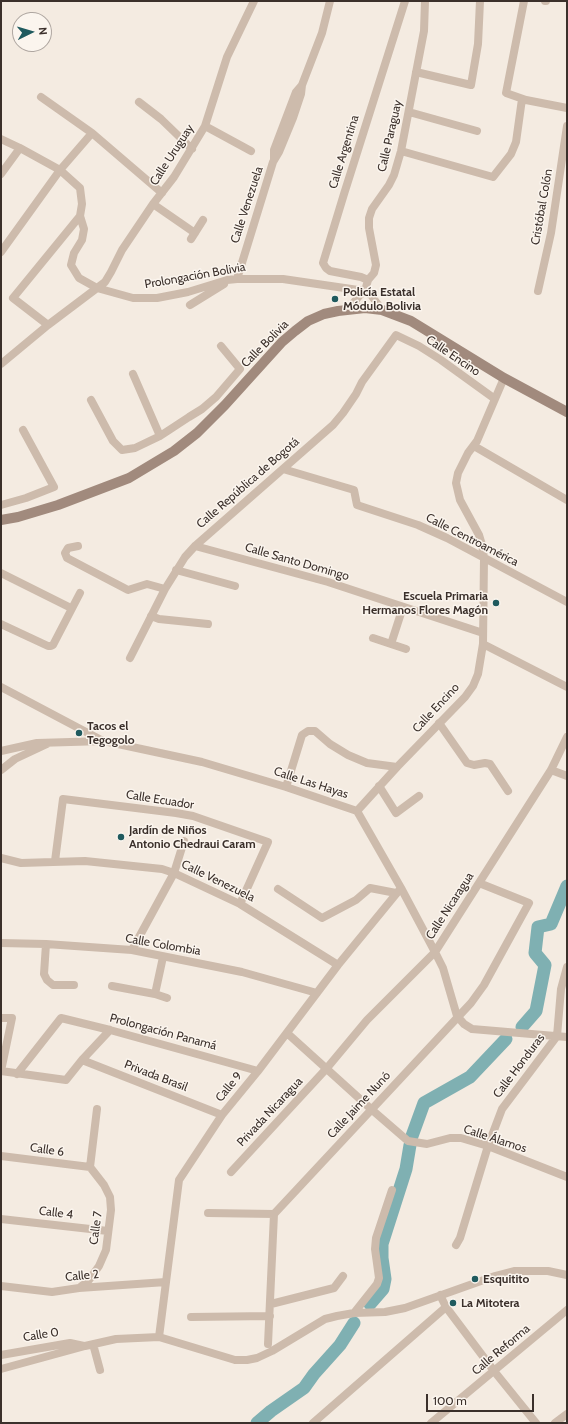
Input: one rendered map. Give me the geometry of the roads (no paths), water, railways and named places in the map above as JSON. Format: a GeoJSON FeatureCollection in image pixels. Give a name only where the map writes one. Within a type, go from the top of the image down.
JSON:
{"type":"FeatureCollection","features":[{"type":"Feature","properties":{"kind":"main road","name":"Calle Bolivia"},"geometry":{"type":"LineString","coordinates":[[18,517],[58,506],[130,478],[174,451],[197,432],[224,405],[294,331],[308,321],[324,314],[338,311],[365,308],[382,310],[411,321],[504,378],[567,412]]}},
{"type":"Feature","properties":{"kind":"main road"},"geometry":{"type":"LineString","coordinates":[[1,520],[18,517]]}},
{"type":"Feature","properties":{"kind":"main road"},"geometry":{"type":"LineString","coordinates":[[1,527],[18,517]]}},
{"type":"Feature","properties":{"kind":"street","name":"Calle Uruguay"},"geometry":{"type":"LineString","coordinates":[[1,364],[48,325],[105,282],[122,250],[153,204],[174,177],[192,150],[205,126],[227,57],[254,1]]}},
{"type":"Feature","properties":{"kind":"street","name":"Calle Venezuela"},"geometry":{"type":"LineString","coordinates":[[237,278],[274,162],[293,118],[301,94],[302,85],[322,33],[330,1]]}},
{"type":"Feature","properties":{"kind":"street","name":"Calle Argentina"},"geometry":{"type":"LineString","coordinates":[[368,280],[361,277],[330,271],[323,263],[405,1]]}},
{"type":"Feature","properties":{"kind":"street","name":"Calle Paraguay"},"geometry":{"type":"LineString","coordinates":[[348,310],[365,291],[368,280],[374,273],[376,265],[369,228],[369,218],[372,209],[389,185],[394,175],[401,151],[424,30],[425,1]]}},
{"type":"Feature","properties":{"kind":"street"},"geometry":{"type":"LineString","coordinates":[[416,72],[471,85],[478,44],[480,1]]}},
{"type":"Feature","properties":{"kind":"street"},"geometry":{"type":"LineString","coordinates":[[524,1],[506,93],[522,99],[567,108]]}},
{"type":"Feature","properties":{"kind":"street"},"geometry":{"type":"LineString","coordinates":[[40,97],[92,134],[162,194]]}},
{"type":"Feature","properties":{"kind":"street"},"geometry":{"type":"LineString","coordinates":[[401,151],[493,177],[511,154],[516,142],[522,99]]}},
{"type":"Feature","properties":{"kind":"street"},"geometry":{"type":"LineString","coordinates":[[139,102],[161,120],[192,150]]}},
{"type":"Feature","properties":{"kind":"street"},"geometry":{"type":"LineString","coordinates":[[409,112],[477,131]]}},
{"type":"Feature","properties":{"kind":"street"},"geometry":{"type":"LineString","coordinates":[[205,126],[251,151]]}},
{"type":"Feature","properties":{"kind":"street","name":"Cristóbal Colón"},"geometry":{"type":"LineString","coordinates":[[538,292],[551,233],[567,126]]}},
{"type":"Feature","properties":{"kind":"street"},"geometry":{"type":"LineString","coordinates":[[1,252],[60,170],[92,134]]}},
{"type":"Feature","properties":{"kind":"street","name":"Prolongación Bolivia"},"geometry":{"type":"LineString","coordinates":[[1,139],[60,170],[80,188],[82,204],[80,216],[84,229],[82,240],[74,253],[71,265],[79,278],[97,288],[133,298],[157,298],[200,289],[237,278],[283,279],[365,291]]}},
{"type":"Feature","properties":{"kind":"street"},"geometry":{"type":"LineString","coordinates":[[1,174],[20,148]]}},
{"type":"Feature","properties":{"kind":"street"},"geometry":{"type":"LineString","coordinates":[[153,204],[193,236],[203,220]]}},
{"type":"Feature","properties":{"kind":"street"},"geometry":{"type":"LineString","coordinates":[[48,325],[13,298],[80,216]]}},
{"type":"Feature","properties":{"kind":"street"},"geometry":{"type":"LineString","coordinates":[[190,305],[222,286],[227,280]]}},
{"type":"Feature","properties":{"kind":"street"},"geometry":{"type":"LineString","coordinates":[[365,291],[371,295],[382,310]]}},
{"type":"Feature","properties":{"kind":"street","name":"Calle Encino"},"geometry":{"type":"LineString","coordinates":[[396,335],[419,346],[441,360],[495,399]]}},
{"type":"Feature","properties":{"kind":"street","name":"Calle República de Bogotá"},"geometry":{"type":"LineString","coordinates":[[130,658],[165,589],[185,557],[195,546],[332,425],[343,413],[362,382],[396,335]]}},
{"type":"Feature","properties":{"kind":"street"},"geometry":{"type":"LineString","coordinates":[[91,400],[113,441],[122,450],[135,448],[160,436],[202,409],[216,397],[240,369],[221,346]]}},
{"type":"Feature","properties":{"kind":"street"},"geometry":{"type":"LineString","coordinates":[[133,374],[160,436]]}},
{"type":"Feature","properties":{"kind":"street","name":"Calle Encino"},"geometry":{"type":"LineString","coordinates":[[357,811],[465,696],[473,686],[478,674],[483,634],[484,558],[479,535],[460,500],[456,483],[458,473],[468,453],[477,441],[504,378]]}},
{"type":"Feature","properties":{"kind":"street"},"geometry":{"type":"LineString","coordinates":[[216,397],[224,405]]}},
{"type":"Feature","properties":{"kind":"street"},"geometry":{"type":"LineString","coordinates":[[1,505],[26,498],[54,487],[24,430]]}},
{"type":"Feature","properties":{"kind":"street"},"geometry":{"type":"LineString","coordinates":[[474,446],[567,500]]}},
{"type":"Feature","properties":{"kind":"street","name":"Calle Centroamérica"},"geometry":{"type":"LineString","coordinates":[[283,468],[354,490],[357,504],[418,525],[447,538],[567,602]]}},
{"type":"Feature","properties":{"kind":"street"},"geometry":{"type":"LineString","coordinates":[[78,546],[68,548],[64,552],[67,558],[128,590],[147,584],[165,589]]}},
{"type":"Feature","properties":{"kind":"street","name":"Calle Santo Domingo"},"geometry":{"type":"LineString","coordinates":[[195,546],[328,582],[483,634]]}},
{"type":"Feature","properties":{"kind":"street"},"geometry":{"type":"LineString","coordinates":[[176,570],[235,586]]}},
{"type":"Feature","properties":{"kind":"street"},"geometry":{"type":"LineString","coordinates":[[1,573],[72,608]]}},
{"type":"Feature","properties":{"kind":"street"},"geometry":{"type":"LineString","coordinates":[[1,624],[48,646],[53,645],[80,593]]}},
{"type":"Feature","properties":{"kind":"street"},"geometry":{"type":"LineString","coordinates":[[391,644],[403,607]]}},
{"type":"Feature","properties":{"kind":"street"},"geometry":{"type":"LineString","coordinates":[[151,616],[158,619],[208,624]]}},
{"type":"Feature","properties":{"kind":"street"},"geometry":{"type":"LineString","coordinates":[[373,638],[406,649]]}},
{"type":"Feature","properties":{"kind":"street"},"geometry":{"type":"LineString","coordinates":[[482,644],[567,687]]}},
{"type":"Feature","properties":{"kind":"street"},"geometry":{"type":"LineString","coordinates":[[1,687],[104,741]]}},
{"type":"Feature","properties":{"kind":"street"},"geometry":{"type":"LineString","coordinates":[[439,723],[467,763],[474,765],[485,763],[490,764],[508,790]]}},
{"type":"Feature","properties":{"kind":"street"},"geometry":{"type":"LineString","coordinates":[[286,787],[302,735],[308,731],[316,731],[336,748],[367,763],[397,767]]}},
{"type":"Feature","properties":{"kind":"street","name":"Calle Nicaragua"},"geometry":{"type":"LineString","coordinates":[[326,1068],[367,1020],[435,952],[551,770],[567,736]]}},
{"type":"Feature","properties":{"kind":"street","name":"Calle Las Hayas"},"geometry":{"type":"LineString","coordinates":[[1,751],[37,742],[104,741],[202,762],[286,787],[357,811],[399,891],[435,952],[442,968],[457,1016]]}},
{"type":"Feature","properties":{"kind":"street"},"geometry":{"type":"LineString","coordinates":[[1,770],[15,759],[50,743]]}},
{"type":"Feature","properties":{"kind":"street"},"geometry":{"type":"LineString","coordinates":[[551,770],[567,776]]}},
{"type":"Feature","properties":{"kind":"street"},"geometry":{"type":"LineString","coordinates":[[379,786],[396,813],[419,796]]}},
{"type":"Feature","properties":{"kind":"street","name":"Calle Ecuador"},"geometry":{"type":"LineString","coordinates":[[55,861],[63,799],[193,816],[268,842],[240,904]]}},
{"type":"Feature","properties":{"kind":"street"},"geometry":{"type":"LineString","coordinates":[[132,950],[174,873],[184,841]]}},
{"type":"Feature","properties":{"kind":"street","name":"Calle Venezuela"},"geometry":{"type":"LineString","coordinates":[[1,858],[21,863],[85,861],[162,869],[174,873],[240,904],[338,965]]}},
{"type":"Feature","properties":{"kind":"street","name":"Calle Jaime Nunó"},"geometry":{"type":"LineString","coordinates":[[274,1214],[471,1002],[484,984],[529,903],[479,883]]}},
{"type":"Feature","properties":{"kind":"street"},"geometry":{"type":"LineString","coordinates":[[278,889],[322,918],[356,900],[370,888],[399,891]]}},
{"type":"Feature","properties":{"kind":"street","name":"Calle 9"},"geometry":{"type":"LineString","coordinates":[[159,1337],[179,1180],[222,1115],[258,1071],[338,965],[399,891]]}},
{"type":"Feature","properties":{"kind":"street","name":"Calle Colombia"},"geometry":{"type":"LineString","coordinates":[[1,943],[46,944],[132,950],[242,972],[317,993]]}},
{"type":"Feature","properties":{"kind":"street"},"geometry":{"type":"LineString","coordinates":[[46,944],[44,974],[47,980],[53,985],[74,985]]}},
{"type":"Feature","properties":{"kind":"street"},"geometry":{"type":"LineString","coordinates":[[155,994],[162,957]]}},
{"type":"Feature","properties":{"kind":"street","name":"Calle Honduras"},"geometry":{"type":"LineString","coordinates":[[456,1245],[460,1238],[488,1146],[502,1109],[557,1036],[562,989],[567,967]]}},
{"type":"Feature","properties":{"kind":"street"},"geometry":{"type":"LineString","coordinates":[[112,986],[155,994],[167,998]]}},
{"type":"Feature","properties":{"kind":"street"},"geometry":{"type":"LineString","coordinates":[[457,1016],[464,1024],[472,1028],[567,1038]]}},
{"type":"Feature","properties":{"kind":"street"},"geometry":{"type":"LineString","coordinates":[[1,1018],[12,1018],[1,1071],[66,1080],[82,1060],[110,1030]]}},
{"type":"Feature","properties":{"kind":"street","name":"Prolongación Panamá"},"geometry":{"type":"LineString","coordinates":[[17,1074],[61,1018],[258,1071]]}},
{"type":"Feature","properties":{"kind":"street","name":"Calle Álamos"},"geometry":{"type":"LineString","coordinates":[[287,1033],[371,1109],[408,1140],[427,1144],[450,1138],[461,1138],[488,1146],[567,1177]]}},
{"type":"Feature","properties":{"kind":"street","name":"Privada Brasil"},"geometry":{"type":"LineString","coordinates":[[82,1060],[222,1115]]}},
{"type":"Feature","properties":{"kind":"street","name":"Privada Nicaragua"},"geometry":{"type":"LineString","coordinates":[[231,1172],[326,1068]]}},
{"type":"Feature","properties":{"kind":"street"},"geometry":{"type":"LineString","coordinates":[[90,1167],[96,1109]]}},
{"type":"Feature","properties":{"kind":"street","name":"Calle 6"},"geometry":{"type":"LineString","coordinates":[[1,1156],[90,1167]]}},
{"type":"Feature","properties":{"kind":"street","name":"Calle 7"},"geometry":{"type":"LineString","coordinates":[[79,1288],[89,1280],[99,1266],[106,1250],[111,1210],[110,1197],[104,1185],[90,1167]]}},
{"type":"Feature","properties":{"kind":"street"},"geometry":{"type":"LineString","coordinates":[[354,1313],[377,1284],[379,1278],[375,1249],[376,1238],[392,1190]]}},
{"type":"Feature","properties":{"kind":"street"},"geometry":{"type":"LineString","coordinates":[[208,1213],[274,1214],[268,1344]]}},
{"type":"Feature","properties":{"kind":"street","name":"Calle 4"},"geometry":{"type":"LineString","coordinates":[[1,1219],[108,1231]]}},
{"type":"Feature","properties":{"kind":"street"},"geometry":{"type":"LineString","coordinates":[[1,1369],[116,1339],[159,1337],[235,1360],[247,1360],[257,1358],[272,1351],[325,1319],[354,1313],[385,1312],[405,1308],[495,1276],[514,1271],[548,1271],[567,1275]]}},
{"type":"Feature","properties":{"kind":"street"},"geometry":{"type":"LineString","coordinates":[[271,1304],[334,1288],[342,1276]]}},
{"type":"Feature","properties":{"kind":"street","name":"Calle 2"},"geometry":{"type":"LineString","coordinates":[[1,1286],[52,1292],[79,1288],[166,1282]]}},
{"type":"Feature","properties":{"kind":"street"},"geometry":{"type":"LineString","coordinates":[[446,1284],[448,1292]]}},
{"type":"Feature","properties":{"kind":"street"},"geometry":{"type":"LineString","coordinates":[[440,1295],[446,1307],[494,1371],[536,1423]]}},
{"type":"Feature","properties":{"kind":"street"},"geometry":{"type":"LineString","coordinates":[[313,1423],[446,1307]]}},
{"type":"Feature","properties":{"kind":"street","name":"Calle Reforma"},"geometry":{"type":"LineString","coordinates":[[431,1423],[567,1310]]}},
{"type":"Feature","properties":{"kind":"street"},"geometry":{"type":"LineString","coordinates":[[192,1317],[270,1316]]}},
{"type":"Feature","properties":{"kind":"street","name":"Calle 0"},"geometry":{"type":"LineString","coordinates":[[1,1355],[70,1343],[89,1345]]}},
{"type":"Feature","properties":{"kind":"street"},"geometry":{"type":"LineString","coordinates":[[89,1345],[100,1370]]}},
{"type":"Feature","properties":{"kind":"street"},"geometry":{"type":"LineString","coordinates":[[555,1423],[567,1414]]}},
{"type":"Feature","properties":{"kind":"waterway"},"geometry":{"type":"LineString","coordinates":[[522,1027],[536,1011],[545,965],[535,953],[538,927],[551,924],[567,886]]}},
{"type":"Feature","properties":{"kind":"waterway"},"geometry":{"type":"LineString","coordinates":[[412,1136],[424,1103],[470,1077],[506,1039]]}},
{"type":"Feature","properties":{"kind":"waterway"},"geometry":{"type":"LineString","coordinates":[[370,1304],[383,1289],[385,1279],[382,1244],[406,1169],[410,1145]]}},
{"type":"Feature","properties":{"kind":"waterway"},"geometry":{"type":"LineString","coordinates":[[257,1423],[271,1411],[304,1388],[314,1374],[340,1345],[354,1323]]}},
{"type":"Feature","properties":{"kind":"place","name":"Policía Estatal Módulo Bolivia"},"geometry":{"type":"Point","coordinates":[335,299]}},
{"type":"Feature","properties":{"kind":"place","name":"Escuela Primaria Hermanos Flores Magón"},"geometry":{"type":"Point","coordinates":[496,603]}},
{"type":"Feature","properties":{"kind":"place","name":"Tacos el Tegogolo"},"geometry":{"type":"Point","coordinates":[79,733]}},
{"type":"Feature","properties":{"kind":"place","name":"Jardín de Niños Antonio Chedraui Caram"},"geometry":{"type":"Point","coordinates":[121,837]}},
{"type":"Feature","properties":{"kind":"place","name":"Esquitito"},"geometry":{"type":"Point","coordinates":[475,1279]}},
{"type":"Feature","properties":{"kind":"place","name":"La Mitotera"},"geometry":{"type":"Point","coordinates":[453,1303]}}]}
